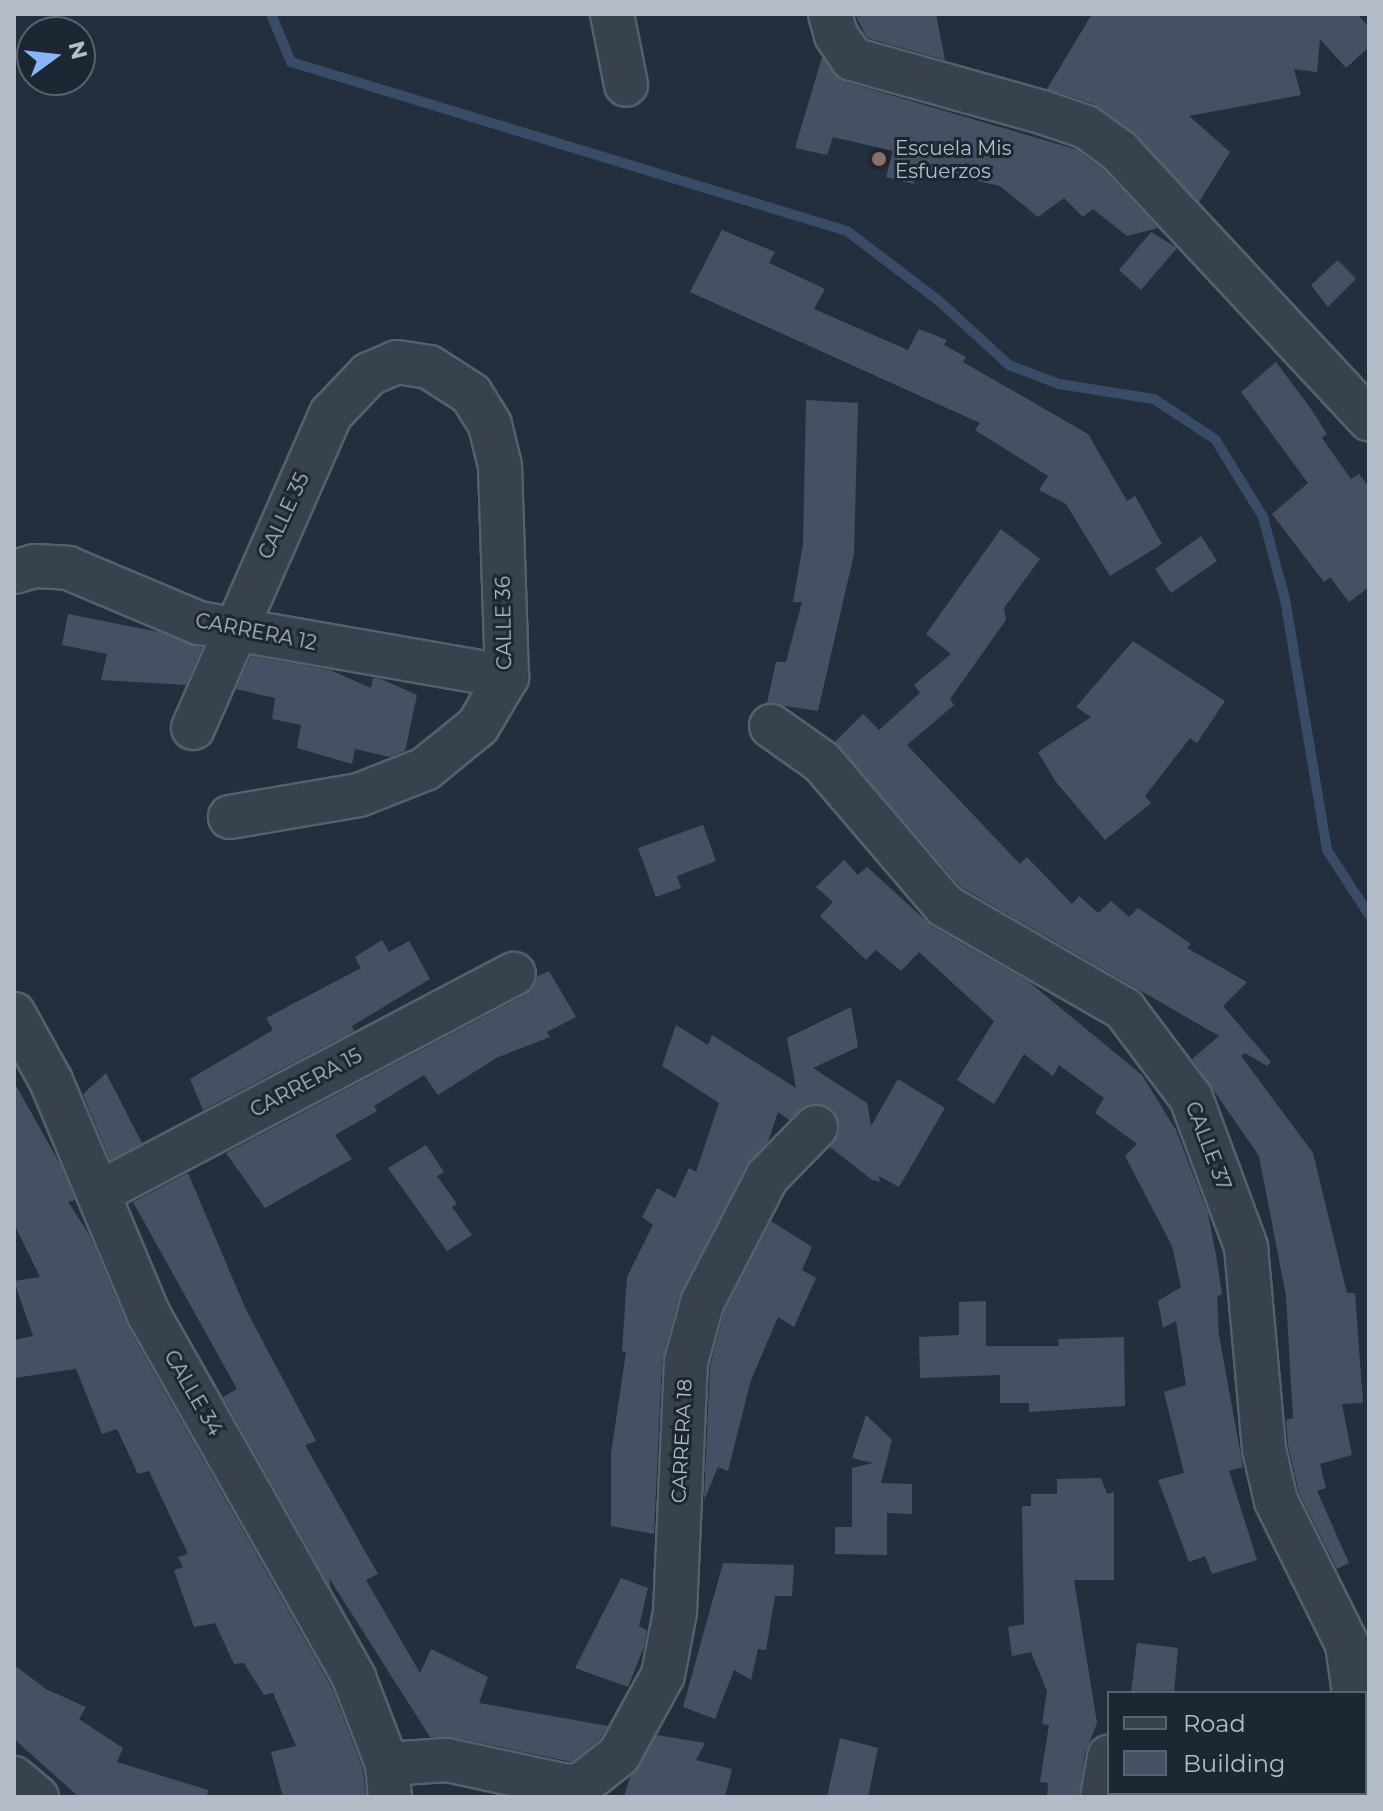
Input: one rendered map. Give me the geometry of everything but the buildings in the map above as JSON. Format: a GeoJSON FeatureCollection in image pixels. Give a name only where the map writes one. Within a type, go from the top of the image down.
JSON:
{"type":"FeatureCollection","features":[{"type":"Feature","properties":{"kind":"street"},"geometry":{"type":"LineString","coordinates":[[612,14],[626,85]]}},
{"type":"Feature","properties":{"kind":"street"},"geometry":{"type":"LineString","coordinates":[[830,14],[836,35],[852,59],[1086,127],[1119,151],[1369,419]]}},
{"type":"Feature","properties":{"kind":"street","name":"CALLE 35"},"geometry":{"type":"LineString","coordinates":[[193,728],[233,629],[331,414],[369,374],[397,362],[429,367]]}},
{"type":"Feature","properties":{"kind":"street","name":"CALLE 36"},"geometry":{"type":"LineString","coordinates":[[230,817],[359,795],[425,769],[478,726],[507,677],[500,466],[490,425],[471,394],[429,367]]}},
{"type":"Feature","properties":{"kind":"street","name":"CARRERA 12"},"geometry":{"type":"LineString","coordinates":[[14,572],[35,566],[68,568],[199,623],[507,677]]}},
{"type":"Feature","properties":{"kind":"street","name":"CALLE 37"},"geometry":{"type":"LineString","coordinates":[[771,726],[822,762],[945,906],[1124,1009],[1191,1098],[1246,1247],[1264,1449],[1276,1501],[1347,1644],[1354,1691]]}},
{"type":"Feature","properties":{"kind":"street","name":"CARRERA 15"},"geometry":{"type":"LineString","coordinates":[[98,1193],[514,974]]}},
{"type":"Feature","properties":{"kind":"street","name":"CALLE 34"},"geometry":{"type":"LineString","coordinates":[[14,1014],[51,1081],[149,1315],[354,1678],[388,1781]]}},
{"type":"Feature","properties":{"kind":"street","name":"CARRERA 18"},"geometry":{"type":"LineString","coordinates":[[388,1781],[447,1760],[567,1786],[581,1785],[619,1755],[663,1675],[675,1612],[686,1362],[702,1303],[767,1177],[816,1127]]}},
{"type":"Feature","properties":{"kind":"street"},"geometry":{"type":"LineString","coordinates":[[1102,1797],[1107,1768]]}},
{"type":"Feature","properties":{"kind":"street"},"geometry":{"type":"LineString","coordinates":[[14,1778],[37,1797]]}},
{"type":"Feature","properties":{"kind":"waterway"},"geometry":{"type":"LineString","coordinates":[[271,14],[291,62],[847,231],[938,300],[1009,365],[1059,384],[1154,399],[1215,439],[1263,517],[1285,599],[1327,850],[1369,915]]}},
{"type":"Feature","properties":{"kind":"place","name":"Escuela Mis Esfuerzos"},"geometry":{"type":"Point","coordinates":[879,159]}}]}
